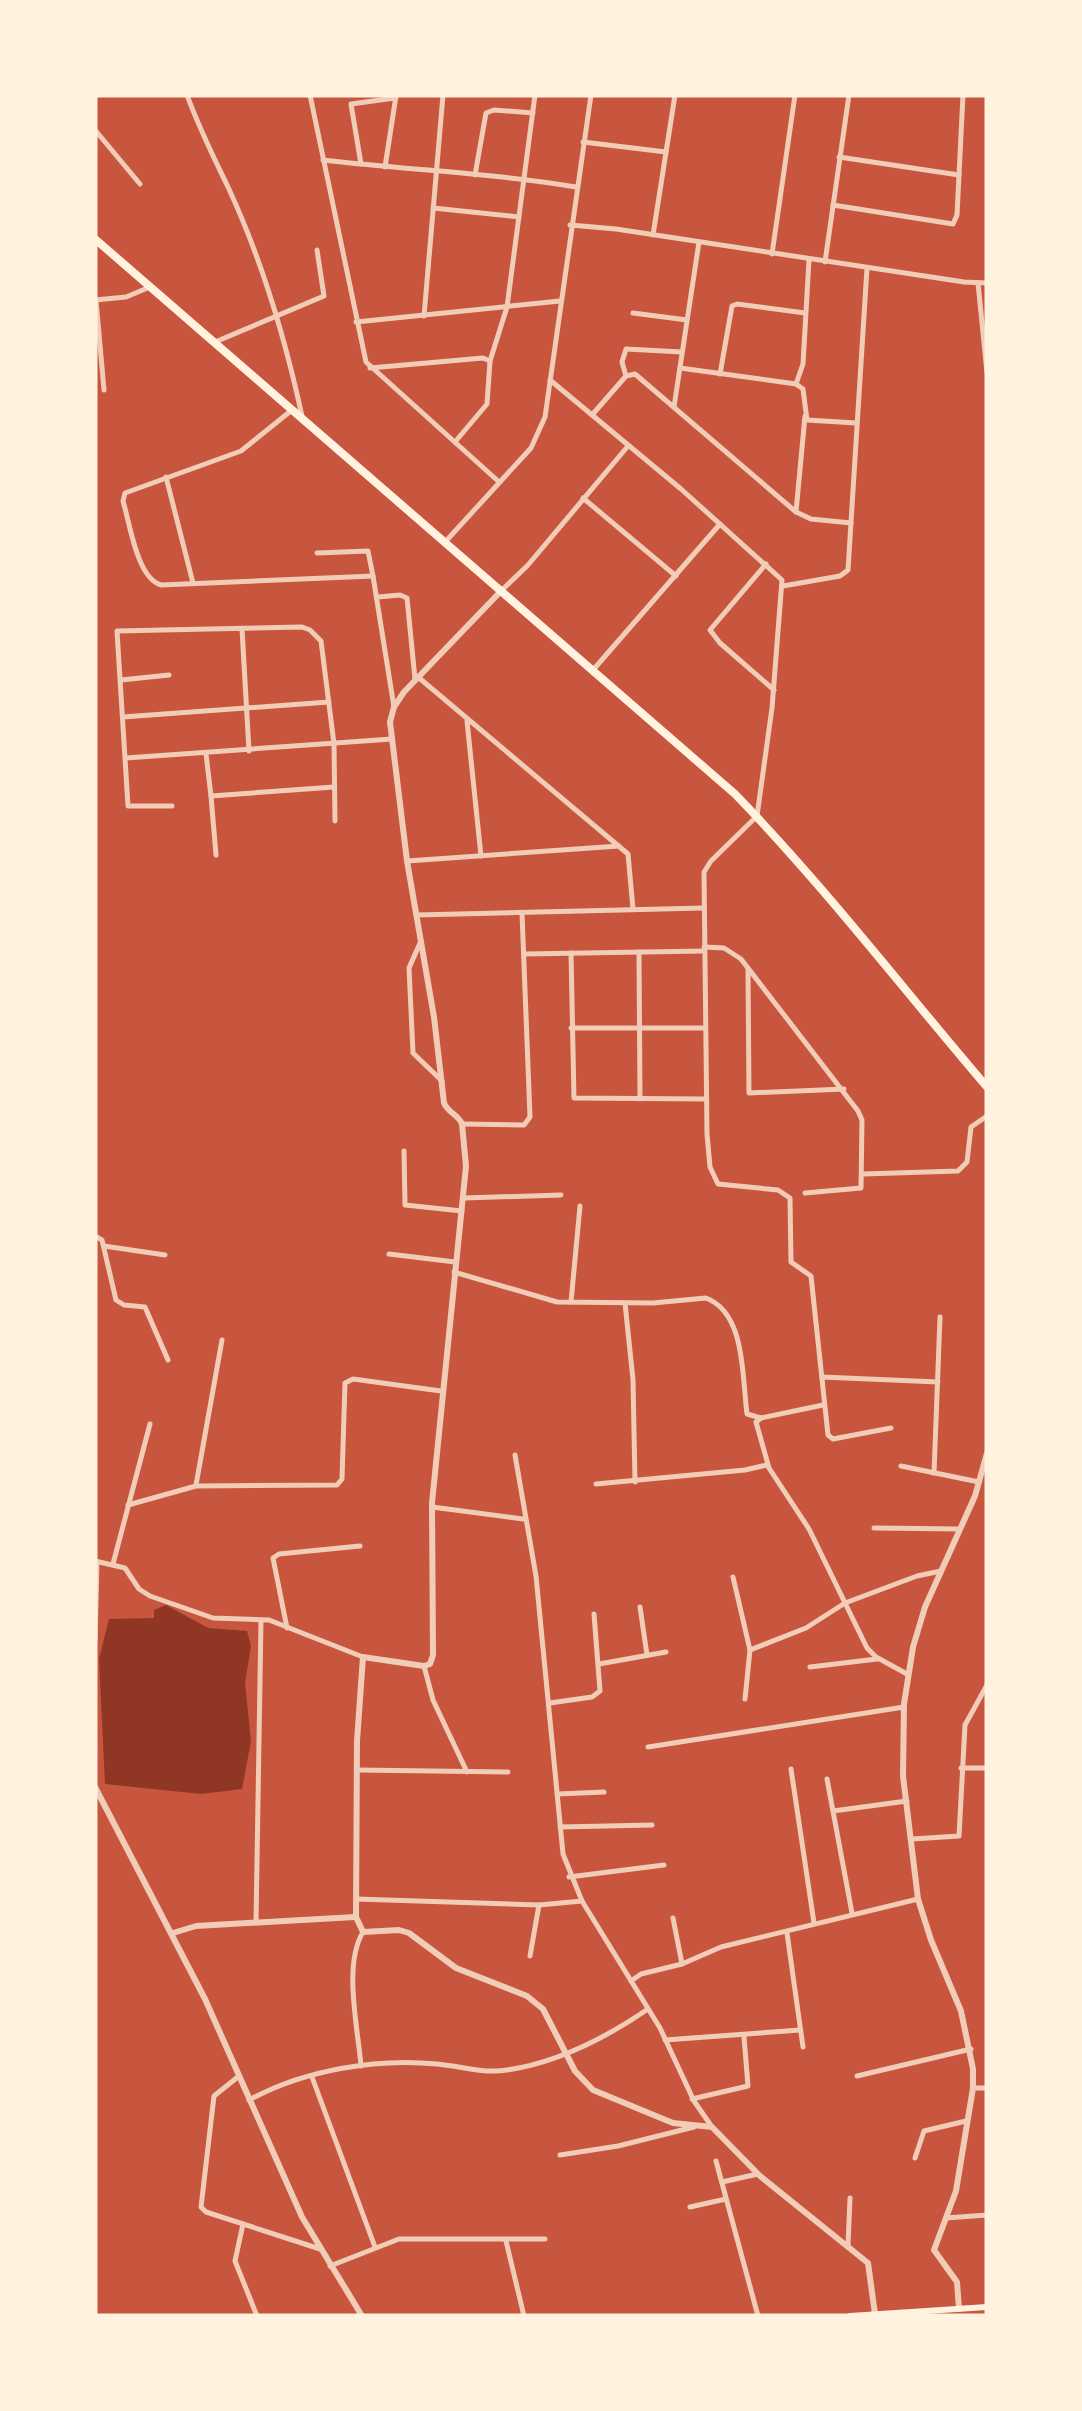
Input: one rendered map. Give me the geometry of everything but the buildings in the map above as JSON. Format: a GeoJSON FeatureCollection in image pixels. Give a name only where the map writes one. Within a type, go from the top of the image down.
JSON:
{"type":"FeatureCollection","features":[{"type":"Feature","properties":{"kind":"highway"},"geometry":{"type":"LineString","coordinates":[[95,239],[446,541],[756,816],[855,924],[987,1088]]}},
{"type":"Feature","properties":{"kind":"main road"},"geometry":{"type":"LineString","coordinates":[[850,2316],[987,2308]]}},
{"type":"Feature","properties":{"kind":"street"},"geometry":{"type":"LineString","coordinates":[[187,95],[276,314],[303,420]]}},
{"type":"Feature","properties":{"kind":"street"},"geometry":{"type":"LineString","coordinates":[[310,95],[362,354],[370,368],[498,480]]}},
{"type":"Feature","properties":{"kind":"street"},"geometry":{"type":"LineString","coordinates":[[424,316],[442,95]]}},
{"type":"Feature","properties":{"kind":"street"},"geometry":{"type":"LineString","coordinates":[[455,442],[487,404],[490,361],[507,307],[535,95]]}},
{"type":"Feature","properties":{"kind":"street"},"geometry":{"type":"LineString","coordinates":[[446,541],[540,434],[591,95]]}},
{"type":"Feature","properties":{"kind":"street"},"geometry":{"type":"LineString","coordinates":[[653,235],[675,95]]}},
{"type":"Feature","properties":{"kind":"street"},"geometry":{"type":"LineString","coordinates":[[772,254],[795,95]]}},
{"type":"Feature","properties":{"kind":"street"},"geometry":{"type":"LineString","coordinates":[[824,262],[849,95]]}},
{"type":"Feature","properties":{"kind":"street"},"geometry":{"type":"LineString","coordinates":[[832,206],[952,224],[957,215],[963,95]]}},
{"type":"Feature","properties":{"kind":"street"},"geometry":{"type":"LineString","coordinates":[[361,164],[351,104],[396,96],[385,167]]}},
{"type":"Feature","properties":{"kind":"street"},"geometry":{"type":"LineString","coordinates":[[475,176],[486,113],[494,110],[533,114]]}},
{"type":"Feature","properties":{"kind":"street"},"geometry":{"type":"LineString","coordinates":[[95,130],[140,184]]}},
{"type":"Feature","properties":{"kind":"street"},"geometry":{"type":"LineString","coordinates":[[583,142],[666,152]]}},
{"type":"Feature","properties":{"kind":"street"},"geometry":{"type":"LineString","coordinates":[[840,156],[959,175]]}},
{"type":"Feature","properties":{"kind":"street"},"geometry":{"type":"LineString","coordinates":[[323,160],[525,178],[576,187]]}},
{"type":"Feature","properties":{"kind":"street"},"geometry":{"type":"LineString","coordinates":[[433,208],[520,216]]}},
{"type":"Feature","properties":{"kind":"street"},"geometry":{"type":"LineString","coordinates":[[570,224],[987,282]]}},
{"type":"Feature","properties":{"kind":"street"},"geometry":{"type":"LineString","coordinates":[[674,407],[699,242]]}},
{"type":"Feature","properties":{"kind":"street"},"geometry":{"type":"LineString","coordinates":[[215,342],[324,296],[317,250]]}},
{"type":"Feature","properties":{"kind":"street"},"geometry":{"type":"LineString","coordinates":[[796,384],[803,364],[809,260]]}},
{"type":"Feature","properties":{"kind":"street"},"geometry":{"type":"LineString","coordinates":[[783,586],[845,574],[867,268]]}},
{"type":"Feature","properties":{"kind":"street"},"geometry":{"type":"LineString","coordinates":[[978,282],[987,373]]}},
{"type":"Feature","properties":{"kind":"street"},"geometry":{"type":"LineString","coordinates":[[104,390],[96,300],[126,297],[151,287]]}},
{"type":"Feature","properties":{"kind":"street"},"geometry":{"type":"LineString","coordinates":[[356,322],[560,301]]}},
{"type":"Feature","properties":{"kind":"street"},"geometry":{"type":"LineString","coordinates":[[720,374],[732,306],[805,313]]}},
{"type":"Feature","properties":{"kind":"street"},"geometry":{"type":"LineString","coordinates":[[633,313],[687,320]]}},
{"type":"Feature","properties":{"kind":"street"},"geometry":{"type":"LineString","coordinates":[[626,376],[622,362],[626,348],[682,352]]}},
{"type":"Feature","properties":{"kind":"street"},"geometry":{"type":"LineString","coordinates":[[370,368],[483,358],[490,361]]}},
{"type":"Feature","properties":{"kind":"street"},"geometry":{"type":"LineString","coordinates":[[680,368],[796,384],[803,389],[796,512]]}},
{"type":"Feature","properties":{"kind":"street"},"geometry":{"type":"LineString","coordinates":[[592,415],[626,376],[635,374],[796,512],[810,519],[851,523]]}},
{"type":"Feature","properties":{"kind":"street"},"geometry":{"type":"LineString","coordinates":[[550,380],[766,564],[783,586],[774,690],[756,816],[711,860],[704,872],[707,1134],[714,1181],[778,1190],[790,1198],[791,1262],[811,1276],[828,1435],[833,1439],[891,1428]]}},
{"type":"Feature","properties":{"kind":"street"},"geometry":{"type":"LineString","coordinates":[[292,410],[241,451],[129,490],[123,501],[148,579],[161,585],[373,576]]}},
{"type":"Feature","properties":{"kind":"street"},"geometry":{"type":"LineString","coordinates":[[804,416],[812,421],[857,423]]}},
{"type":"Feature","properties":{"kind":"street"},"geometry":{"type":"LineString","coordinates":[[394,707],[416,679],[528,565],[628,446]]}},
{"type":"Feature","properties":{"kind":"street"},"geometry":{"type":"LineString","coordinates":[[166,477],[194,583]]}},
{"type":"Feature","properties":{"kind":"street"},"geometry":{"type":"LineString","coordinates":[[583,498],[676,576]]}},
{"type":"Feature","properties":{"kind":"street"},"geometry":{"type":"LineString","coordinates":[[593,670],[720,524]]}},
{"type":"Feature","properties":{"kind":"street"},"geometry":{"type":"LineString","coordinates":[[95,1641],[96,1562],[125,1568],[138,1589],[150,1596],[213,1618],[260,1620],[363,1656],[430,1664],[434,1636],[432,1508],[441,1391],[464,1198],[462,1124],[447,1110],[442,1082],[407,861],[390,722],[394,707],[368,551],[317,553]]}},
{"type":"Feature","properties":{"kind":"street"},"geometry":{"type":"LineString","coordinates":[[766,564],[710,630],[774,690]]}},
{"type":"Feature","properties":{"kind":"street"},"geometry":{"type":"LineString","coordinates":[[378,597],[407,598],[416,679],[620,846],[631,860],[633,909]]}},
{"type":"Feature","properties":{"kind":"street"},"geometry":{"type":"LineString","coordinates":[[172,806],[128,806],[117,631],[302,627],[322,641],[334,744],[335,821]]}},
{"type":"Feature","properties":{"kind":"street"},"geometry":{"type":"LineString","coordinates":[[242,628],[250,751]]}},
{"type":"Feature","properties":{"kind":"street"},"geometry":{"type":"LineString","coordinates":[[121,680],[169,675]]}},
{"type":"Feature","properties":{"kind":"street"},"geometry":{"type":"LineString","coordinates":[[123,717],[329,702]]}},
{"type":"Feature","properties":{"kind":"street"},"geometry":{"type":"LineString","coordinates":[[466,718],[481,856]]}},
{"type":"Feature","properties":{"kind":"street"},"geometry":{"type":"LineString","coordinates":[[126,758],[392,739]]}},
{"type":"Feature","properties":{"kind":"street"},"geometry":{"type":"LineString","coordinates":[[206,754],[216,855]]}},
{"type":"Feature","properties":{"kind":"street"},"geometry":{"type":"LineString","coordinates":[[210,796],[334,786]]}},
{"type":"Feature","properties":{"kind":"street"},"geometry":{"type":"LineString","coordinates":[[407,861],[620,846]]}},
{"type":"Feature","properties":{"kind":"street"},"geometry":{"type":"LineString","coordinates":[[416,915],[704,908]]}},
{"type":"Feature","properties":{"kind":"street"},"geometry":{"type":"LineString","coordinates":[[462,1124],[528,1123],[522,912]]}},
{"type":"Feature","properties":{"kind":"street"},"geometry":{"type":"LineString","coordinates":[[420,943],[409,968],[413,1053],[442,1082]]}},
{"type":"Feature","properties":{"kind":"street"},"geometry":{"type":"LineString","coordinates":[[524,954],[731,951],[818,1062],[844,1089],[862,1120],[863,1185],[859,1189],[806,1193]]}},
{"type":"Feature","properties":{"kind":"street"},"geometry":{"type":"LineString","coordinates":[[638,952],[640,1099]]}},
{"type":"Feature","properties":{"kind":"street"},"geometry":{"type":"LineString","coordinates":[[571,953],[574,1098],[706,1099]]}},
{"type":"Feature","properties":{"kind":"street"},"geometry":{"type":"LineString","coordinates":[[748,968],[750,1093],[844,1089]]}},
{"type":"Feature","properties":{"kind":"street"},"geometry":{"type":"LineString","coordinates":[[572,1028],[705,1028]]}},
{"type":"Feature","properties":{"kind":"street"},"geometry":{"type":"LineString","coordinates":[[863,1174],[958,1171],[967,1162],[970,1127],[987,1116]]}},
{"type":"Feature","properties":{"kind":"street"},"geometry":{"type":"LineString","coordinates":[[404,1151],[405,1205],[462,1211]]}},
{"type":"Feature","properties":{"kind":"street"},"geometry":{"type":"LineString","coordinates":[[464,1198],[560,1194]]}},
{"type":"Feature","properties":{"kind":"street"},"geometry":{"type":"LineString","coordinates":[[571,1303],[580,1206]]}},
{"type":"Feature","properties":{"kind":"street"},"geometry":{"type":"LineString","coordinates":[[95,1236],[100,1237],[103,1246],[116,1300],[124,1306],[145,1307],[168,1360]]}},
{"type":"Feature","properties":{"kind":"street"},"geometry":{"type":"LineString","coordinates":[[103,1246],[165,1255]]}},
{"type":"Feature","properties":{"kind":"street"},"geometry":{"type":"LineString","coordinates":[[389,1254],[455,1262]]}},
{"type":"Feature","properties":{"kind":"street"},"geometry":{"type":"LineString","coordinates":[[454,1272],[542,1299],[571,1303],[706,1298],[722,1306],[735,1330],[747,1414],[760,1418],[824,1405]]}},
{"type":"Feature","properties":{"kind":"street"},"geometry":{"type":"LineString","coordinates":[[625,1303],[633,1380],[635,1482]]}},
{"type":"Feature","properties":{"kind":"street"},"geometry":{"type":"LineString","coordinates":[[934,1473],[940,1317]]}},
{"type":"Feature","properties":{"kind":"street"},"geometry":{"type":"LineString","coordinates":[[196,1486],[222,1340]]}},
{"type":"Feature","properties":{"kind":"street"},"geometry":{"type":"LineString","coordinates":[[822,1377],[938,1382]]}},
{"type":"Feature","properties":{"kind":"street"},"geometry":{"type":"LineString","coordinates":[[128,1506],[196,1486],[338,1484],[342,1479],[344,1387],[348,1380],[441,1391]]}},
{"type":"Feature","properties":{"kind":"street"},"geometry":{"type":"LineString","coordinates":[[760,1418],[756,1427],[768,1464],[809,1529],[867,1648],[907,1674]]}},
{"type":"Feature","properties":{"kind":"street"},"geometry":{"type":"LineString","coordinates":[[114,1564],[150,1424]]}},
{"type":"Feature","properties":{"kind":"street"},"geometry":{"type":"LineString","coordinates":[[959,2310],[957,2282],[934,2250],[956,2192],[973,2088],[970,2049],[961,2011],[918,1898],[903,1776],[904,1707],[907,1674],[926,1607],[979,1482],[987,1453]]}},
{"type":"Feature","properties":{"kind":"street"},"geometry":{"type":"LineString","coordinates":[[515,1455],[536,1576],[559,1827],[570,1877],[648,2009],[692,2099],[715,2130],[758,2174],[868,2263],[875,2314]]}},
{"type":"Feature","properties":{"kind":"street"},"geometry":{"type":"LineString","coordinates":[[596,1484],[745,1470],[768,1464]]}},
{"type":"Feature","properties":{"kind":"street"},"geometry":{"type":"LineString","coordinates":[[901,1466],[979,1482]]}},
{"type":"Feature","properties":{"kind":"street"},"geometry":{"type":"LineString","coordinates":[[432,1508],[524,1520]]}},
{"type":"Feature","properties":{"kind":"street"},"geometry":{"type":"LineString","coordinates":[[874,1528],[960,1528]]}},
{"type":"Feature","properties":{"kind":"street"},"geometry":{"type":"LineString","coordinates":[[288,1628],[273,1558],[279,1554],[360,1546]]}},
{"type":"Feature","properties":{"kind":"street"},"geometry":{"type":"LineString","coordinates":[[750,1650],[799,1631],[845,1604],[918,1576],[941,1572]]}},
{"type":"Feature","properties":{"kind":"street"},"geometry":{"type":"LineString","coordinates":[[734,1577],[750,1650],[745,1699]]}},
{"type":"Feature","properties":{"kind":"street"},"geometry":{"type":"LineString","coordinates":[[640,1607],[647,1656]]}},
{"type":"Feature","properties":{"kind":"street"},"geometry":{"type":"LineString","coordinates":[[550,1703],[597,1694],[601,1686],[594,1614]]}},
{"type":"Feature","properties":{"kind":"street"},"geometry":{"type":"LineString","coordinates":[[256,1922],[260,1620]]}},
{"type":"Feature","properties":{"kind":"street"},"geometry":{"type":"LineString","coordinates":[[599,1664],[666,1652]]}},
{"type":"Feature","properties":{"kind":"street"},"geometry":{"type":"LineString","coordinates":[[361,2066],[353,1968],[354,1948],[362,1932],[356,1918],[356,1899],[363,1656]]}},
{"type":"Feature","properties":{"kind":"street"},"geometry":{"type":"LineString","coordinates":[[810,1667],[879,1659]]}},
{"type":"Feature","properties":{"kind":"street"},"geometry":{"type":"LineString","coordinates":[[424,1666],[433,1700],[467,1772]]}},
{"type":"Feature","properties":{"kind":"street"},"geometry":{"type":"LineString","coordinates":[[912,1839],[959,1836],[965,1725],[987,1685]]}},
{"type":"Feature","properties":{"kind":"street"},"geometry":{"type":"LineString","coordinates":[[648,1747],[904,1707]]}},
{"type":"Feature","properties":{"kind":"street"},"geometry":{"type":"LineString","coordinates":[[961,1768],[987,1768]]}},
{"type":"Feature","properties":{"kind":"street"},"geometry":{"type":"LineString","coordinates":[[790,1769],[814,1923]]}},
{"type":"Feature","properties":{"kind":"street"},"geometry":{"type":"LineString","coordinates":[[357,1770],[508,1772]]}},
{"type":"Feature","properties":{"kind":"street"},"geometry":{"type":"LineString","coordinates":[[826,1779],[852,1913]]}},
{"type":"Feature","properties":{"kind":"street"},"geometry":{"type":"LineString","coordinates":[[95,1787],[173,1933],[320,2250],[362,2316]]}},
{"type":"Feature","properties":{"kind":"street"},"geometry":{"type":"LineString","coordinates":[[556,1794],[604,1792]]}},
{"type":"Feature","properties":{"kind":"street"},"geometry":{"type":"LineString","coordinates":[[833,1812],[907,1801]]}},
{"type":"Feature","properties":{"kind":"street"},"geometry":{"type":"LineString","coordinates":[[559,1827],[652,1825]]}},
{"type":"Feature","properties":{"kind":"street"},"geometry":{"type":"LineString","coordinates":[[570,1877],[664,1865]]}},
{"type":"Feature","properties":{"kind":"street"},"geometry":{"type":"LineString","coordinates":[[630,1981],[722,1947],[918,1898]]}},
{"type":"Feature","properties":{"kind":"street"},"geometry":{"type":"LineString","coordinates":[[356,1899],[539,1906],[582,1901]]}},
{"type":"Feature","properties":{"kind":"street"},"geometry":{"type":"LineString","coordinates":[[530,1956],[539,1906]]}},
{"type":"Feature","properties":{"kind":"street"},"geometry":{"type":"LineString","coordinates":[[173,1933],[196,1926],[356,1918]]}},
{"type":"Feature","properties":{"kind":"street"},"geometry":{"type":"LineString","coordinates":[[672,1918],[682,1964]]}},
{"type":"Feature","properties":{"kind":"street"},"geometry":{"type":"LineString","coordinates":[[362,1932],[410,1933],[456,1968],[527,1996],[542,2009],[580,2079],[593,2090],[673,2123],[715,2130]]}},
{"type":"Feature","properties":{"kind":"street"},"geometry":{"type":"LineString","coordinates":[[787,1932],[802,2048]]}},
{"type":"Feature","properties":{"kind":"street"},"geometry":{"type":"LineString","coordinates":[[249,2100],[290,2082],[361,2066],[398,2062],[505,2071],[566,2052],[648,2009]]}},
{"type":"Feature","properties":{"kind":"street"},"geometry":{"type":"LineString","coordinates":[[665,2040],[800,2030]]}},
{"type":"Feature","properties":{"kind":"street"},"geometry":{"type":"LineString","coordinates":[[692,2099],[748,2086],[744,2036]]}},
{"type":"Feature","properties":{"kind":"street"},"geometry":{"type":"LineString","coordinates":[[857,2076],[970,2049]]}},
{"type":"Feature","properties":{"kind":"street"},"geometry":{"type":"LineString","coordinates":[[239,2076],[214,2096],[200,2202],[206,2212],[320,2250]]}},
{"type":"Feature","properties":{"kind":"street"},"geometry":{"type":"LineString","coordinates":[[312,2076],[375,2248]]}},
{"type":"Feature","properties":{"kind":"street"},"geometry":{"type":"LineString","coordinates":[[973,2088],[987,2088]]}},
{"type":"Feature","properties":{"kind":"street"},"geometry":{"type":"LineString","coordinates":[[915,2158],[924,2132],[966,2121]]}},
{"type":"Feature","properties":{"kind":"street"},"geometry":{"type":"LineString","coordinates":[[560,2156],[699,2126]]}},
{"type":"Feature","properties":{"kind":"street"},"geometry":{"type":"LineString","coordinates":[[716,2161],[758,2316]]}},
{"type":"Feature","properties":{"kind":"street"},"geometry":{"type":"LineString","coordinates":[[722,2182],[758,2174]]}},
{"type":"Feature","properties":{"kind":"street"},"geometry":{"type":"LineString","coordinates":[[848,2246],[850,2198]]}},
{"type":"Feature","properties":{"kind":"street"},"geometry":{"type":"LineString","coordinates":[[690,2207],[726,2199]]}},
{"type":"Feature","properties":{"kind":"street"},"geometry":{"type":"LineString","coordinates":[[946,2218],[987,2216]]}},
{"type":"Feature","properties":{"kind":"street"},"geometry":{"type":"LineString","coordinates":[[243,2224],[235,2262],[257,2316]]}},
{"type":"Feature","properties":{"kind":"street"},"geometry":{"type":"LineString","coordinates":[[330,2266],[399,2239],[544,2239]]}},
{"type":"Feature","properties":{"kind":"street"},"geometry":{"type":"LineString","coordinates":[[506,2241],[524,2316]]}},
{"type":"Feature","properties":{"kind":"shaded area"},"geometry":{"type":"Polygon","coordinates":[[[166,1605],[208,1628],[247,1631],[251,1646],[245,1683],[251,1741],[242,1789],[201,1794],[105,1784],[99,1659],[109,1619],[154,1618],[154,1610],[166,1605]]]}}]}
